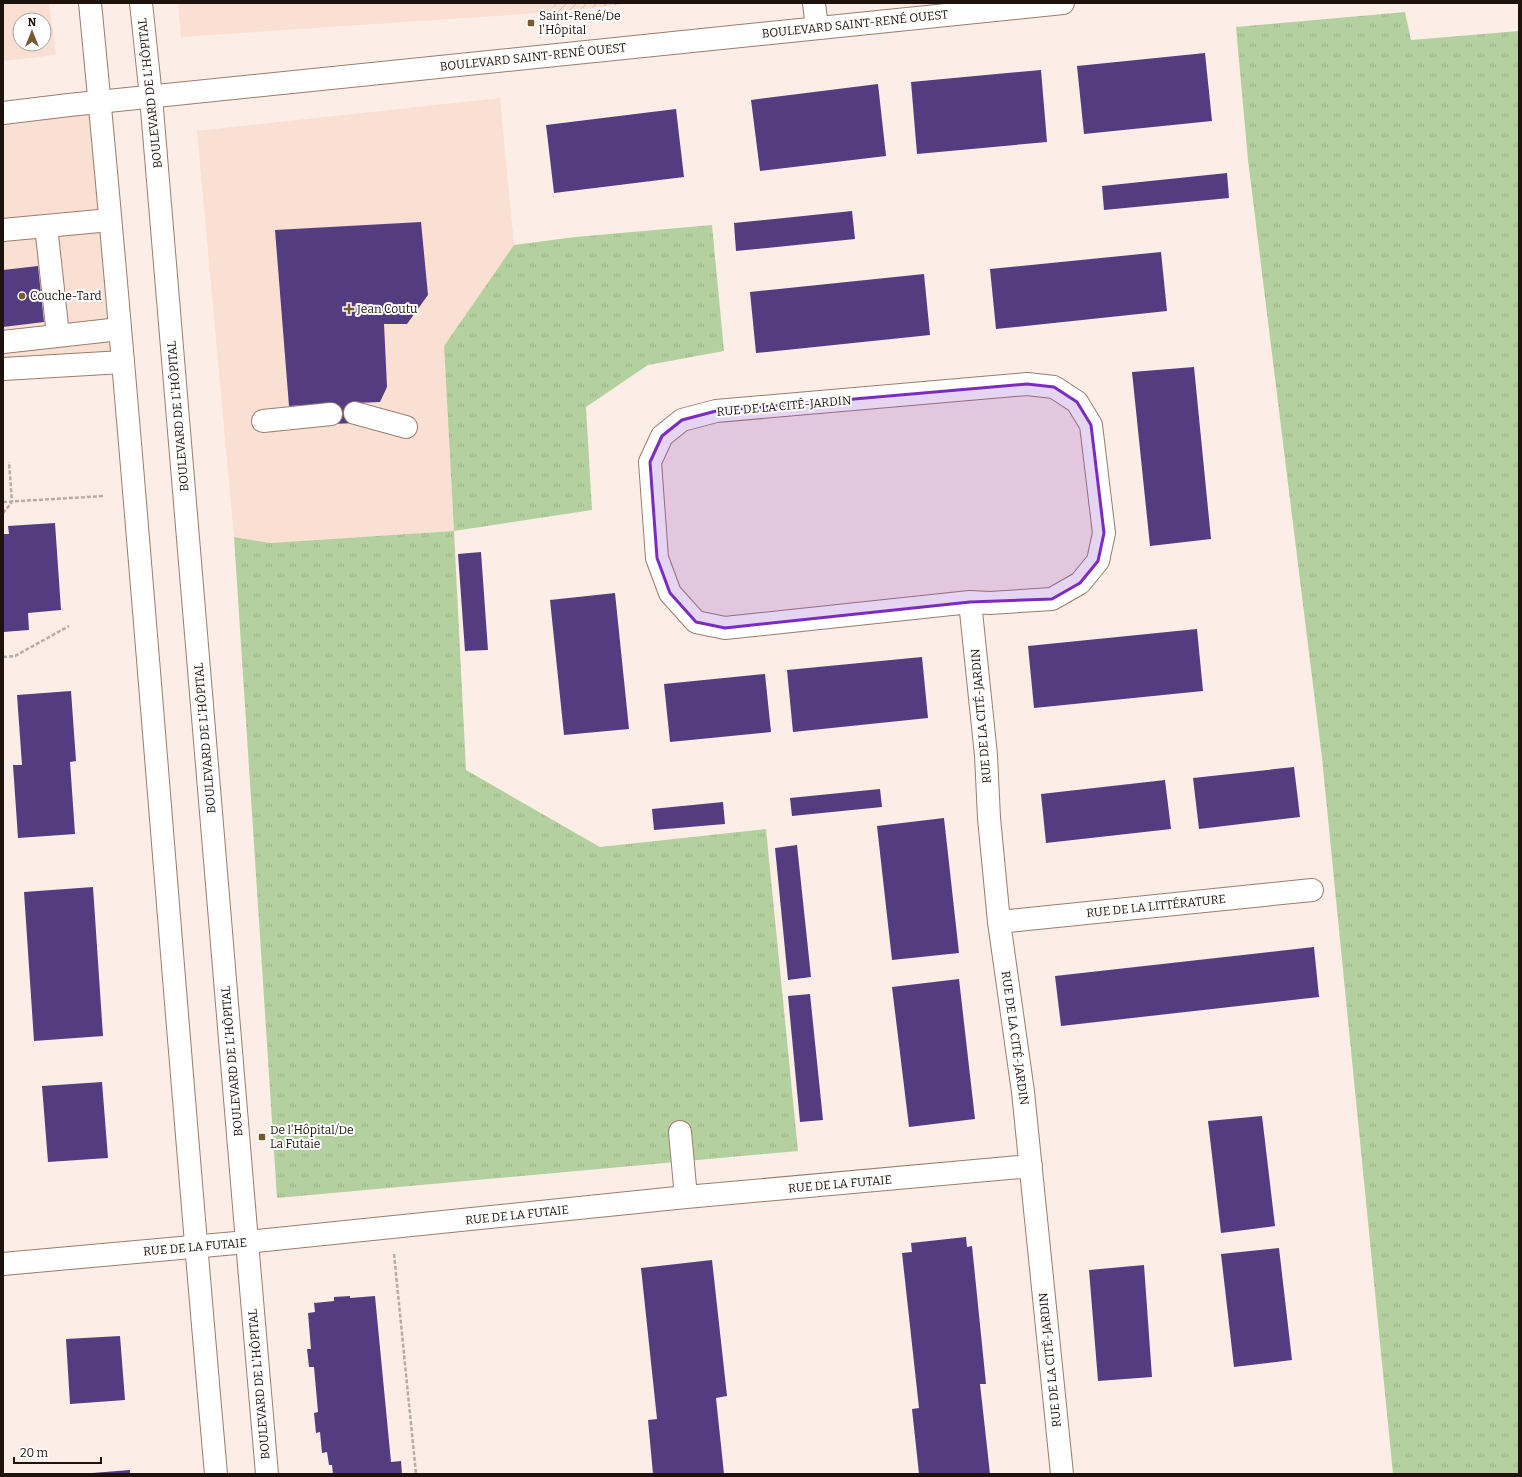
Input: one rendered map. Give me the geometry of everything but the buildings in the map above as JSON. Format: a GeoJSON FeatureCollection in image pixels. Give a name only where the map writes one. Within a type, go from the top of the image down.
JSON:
{"type":"FeatureCollection","features":[{"type":"Feature","properties":{"kind":"street"},"geometry":{"type":"LineString","coordinates":[[90,3],[123,362],[216,1474]]}},
{"type":"Feature","properties":{"kind":"street","name":"BOULEVARD DE L'HÔPITAL"},"geometry":{"type":"LineString","coordinates":[[141,3],[152,97],[246,1242],[268,1474]]}},
{"type":"Feature","properties":{"kind":"street"},"geometry":{"type":"LineString","coordinates":[[814,3],[817,28]]}},
{"type":"Feature","properties":{"kind":"street","name":"BOULEVARD SAINT-RENÉ OUEST"},"geometry":{"type":"LineString","coordinates":[[3,113],[1063,3]]}},
{"type":"Feature","properties":{"kind":"street"},"geometry":{"type":"LineString","coordinates":[[3,230],[110,220]]}},
{"type":"Feature","properties":{"kind":"street"},"geometry":{"type":"LineString","coordinates":[[46,226],[58,335]]}},
{"type":"Feature","properties":{"kind":"street"},"geometry":{"type":"LineString","coordinates":[[3,342],[120,329]]}},
{"type":"Feature","properties":{"kind":"street"},"geometry":{"type":"LineString","coordinates":[[3,369],[123,362]]}},
{"type":"Feature","properties":{"kind":"street","name":"RUE DE LA CITÉ-JARDIN"},"geometry":{"type":"LineString","coordinates":[[1027,384],[1054,387],[1077,402],[1091,425],[1104,533],[1098,561],[1080,583],[1052,599],[990,603],[970,602],[725,628],[696,622],[670,593],[657,558],[650,462],[662,436],[682,420],[716,411],[1027,384]]}},
{"type":"Feature","properties":{"kind":"street"},"geometry":{"type":"LineString","coordinates":[[355,413],[406,427]]}},
{"type":"Feature","properties":{"kind":"street"},"geometry":{"type":"LineString","coordinates":[[263,421],[332,414]]}},
{"type":"Feature","properties":{"kind":"street","name":"RUE DE LA CITÉ-JARDIN"},"geometry":{"type":"LineString","coordinates":[[970,602],[986,755],[989,818],[999,922],[1023,1092],[1062,1474]]}},
{"type":"Feature","properties":{"kind":"street","name":"RUE DE LA LITTÉRATURE"},"geometry":{"type":"LineString","coordinates":[[999,922],[1312,890]]}},
{"type":"Feature","properties":{"kind":"street"},"geometry":{"type":"LineString","coordinates":[[680,1132],[686,1198]]}},
{"type":"Feature","properties":{"kind":"street","name":"RUE DE LA FUTAIE"},"geometry":{"type":"LineString","coordinates":[[3,1264],[1031,1166]]}},
{"type":"Feature","properties":{"kind":"path"},"geometry":{"type":"LineString","coordinates":[[3,513],[12,502],[9,462]]}},
{"type":"Feature","properties":{"kind":"path"},"geometry":{"type":"LineString","coordinates":[[3,502],[104,496]]}},
{"type":"Feature","properties":{"kind":"path"},"geometry":{"type":"LineString","coordinates":[[3,657],[15,656],[69,626]]}},
{"type":"Feature","properties":{"kind":"path"},"geometry":{"type":"LineString","coordinates":[[392,1227],[416,1474]]}},
{"type":"Feature","properties":{"kind":"highlighted area"},"geometry":{"type":"Polygon","coordinates":[[[1027,384],[1054,387],[1077,402],[1091,425],[1104,533],[1098,561],[1080,583],[1052,599],[970,602],[725,628],[696,622],[670,593],[657,558],[650,462],[662,436],[682,420],[716,411],[1027,384]]]}},
{"type":"Feature","properties":{"kind":"shaded area"},"geometry":{"type":"Polygon","coordinates":[[[3,3],[49,3],[50,12],[12,12],[12,52],[52,52],[52,25],[56,55],[3,61],[3,3]]]}},
{"type":"Feature","properties":{"kind":"shaded area"},"geometry":{"type":"Polygon","coordinates":[[[178,3],[552,3],[553,12],[181,37],[178,3]]]}},
{"type":"Feature","properties":{"kind":"shaded area"},"geometry":{"type":"Polygon","coordinates":[[[552,3],[635,3],[553,12],[552,3]]]}},
{"type":"Feature","properties":{"kind":"shaded area"},"geometry":{"type":"Polygon","coordinates":[[[500,98],[514,245],[444,346],[454,531],[270,543],[234,537],[197,131],[500,98]]]}},
{"type":"Feature","properties":{"kind":"shaded area"},"geometry":{"type":"Polygon","coordinates":[[[99,102],[123,362],[3,369],[3,113],[99,102]]]}},
{"type":"Feature","properties":{"kind":"green space"},"geometry":{"type":"Polygon","coordinates":[[[1405,12],[1411,40],[1519,31],[1519,1474],[1393,1474],[1322,758],[1248,160],[1236,27],[1405,12]]]}},
{"type":"Feature","properties":{"kind":"green space"},"geometry":{"type":"Polygon","coordinates":[[[712,225],[724,351],[648,365],[586,407],[592,510],[454,531],[444,346],[514,245],[575,237],[712,225]]]}},
{"type":"Feature","properties":{"kind":"green space"},"geometry":{"type":"Polygon","coordinates":[[[454,531],[466,770],[600,847],[766,829],[798,1151],[277,1198],[234,537],[270,543],[454,531]]]}},
{"type":"Feature","properties":{"kind":"place","name":"Saint-René/De l'Hôpital"},"geometry":{"type":"Point","coordinates":[531,23]}},
{"type":"Feature","properties":{"kind":"place","name":"Couche-Tard"},"geometry":{"type":"Point","coordinates":[22,296]}},
{"type":"Feature","properties":{"kind":"place","name":"Jean Coutu"},"geometry":{"type":"Point","coordinates":[349,309]}},
{"type":"Feature","properties":{"kind":"place","name":"De l'Hôpital/De La Futaie"},"geometry":{"type":"Point","coordinates":[262,1137]}}]}
